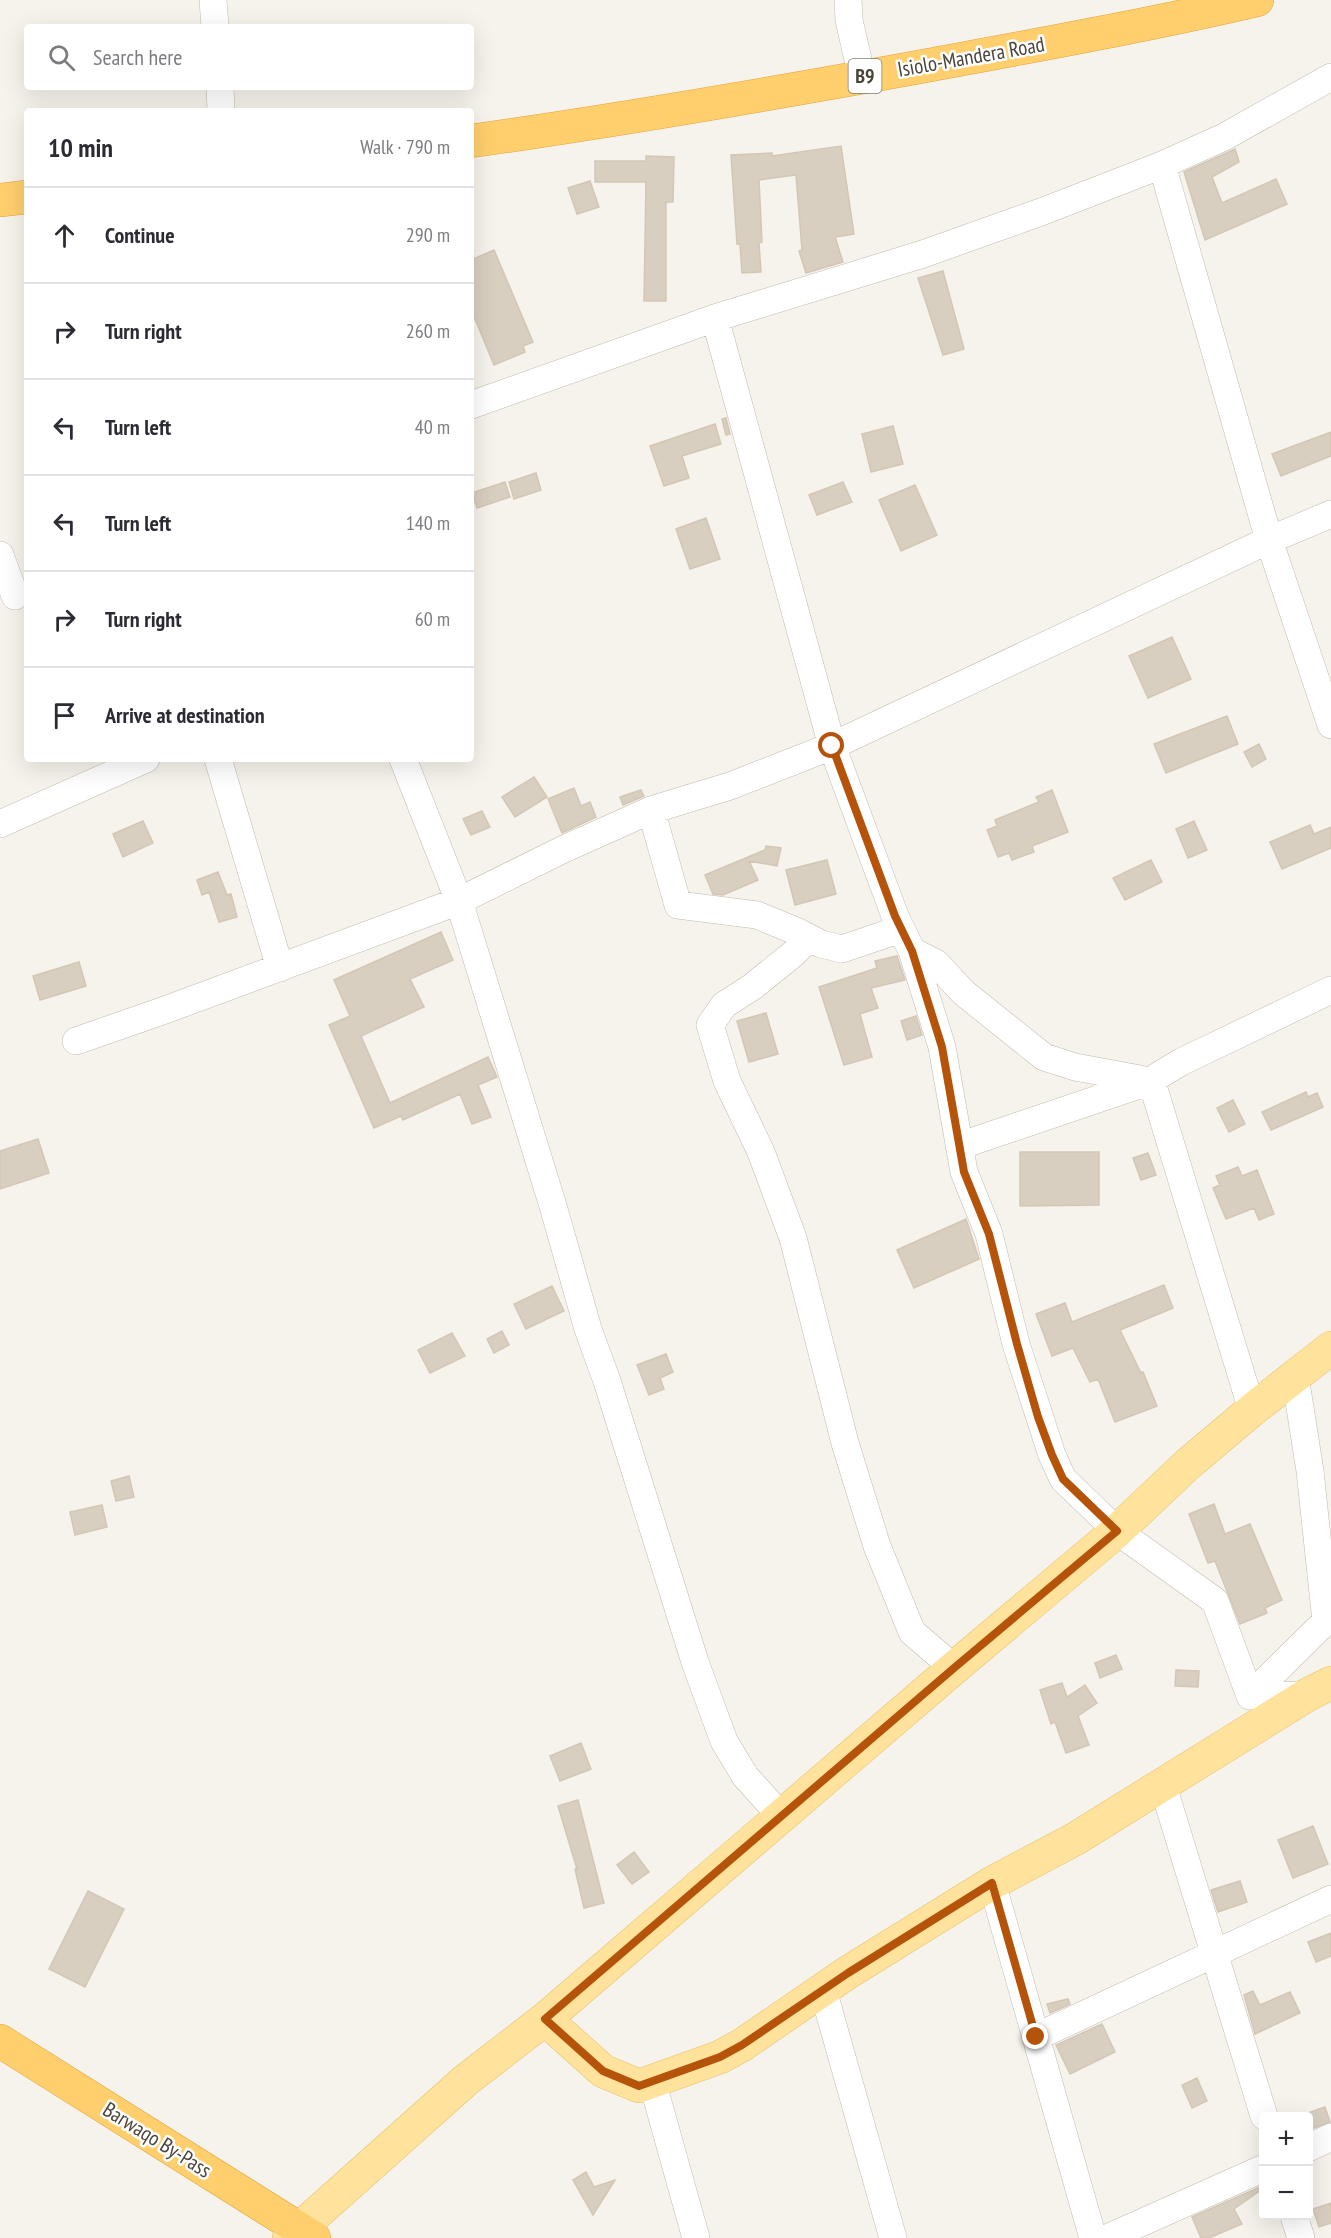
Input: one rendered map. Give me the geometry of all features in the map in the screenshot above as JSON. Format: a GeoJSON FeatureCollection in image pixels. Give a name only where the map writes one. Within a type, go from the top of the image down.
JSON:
{"type":"FeatureCollection","features":[{"type":"Feature","properties":{"kind":"highway","name":"Isiolo-Mandera Road"},"geometry":{"type":"LineString","coordinates":[[474,141],[616,120],[862,77],[1155,24],[1257,0]]}},
{"type":"Feature","properties":{"kind":"highway"},"geometry":{"type":"LineString","coordinates":[[0,200],[24,197]]}},
{"type":"Feature","properties":{"kind":"highway","name":"Barwaqo By-Pass"},"geometry":{"type":"LineString","coordinates":[[0,2041],[301,2235]]}},
{"type":"Feature","properties":{"kind":"main road"},"geometry":{"type":"LineString","coordinates":[[301,2235],[466,2080],[545,2019],[1117,1531],[1188,1464],[1331,1348]]}},
{"type":"Feature","properties":{"kind":"main road"},"geometry":{"type":"LineString","coordinates":[[545,2019],[603,2071],[639,2086],[720,2057],[992,1883],[1075,1839],[1319,1689]]}},
{"type":"Feature","properties":{"kind":"street"},"geometry":{"type":"LineString","coordinates":[[213,0],[215,24]]}},
{"type":"Feature","properties":{"kind":"street"},"geometry":{"type":"LineString","coordinates":[[848,0],[849,20],[862,77]]}},
{"type":"Feature","properties":{"kind":"street"},"geometry":{"type":"LineString","coordinates":[[474,404],[714,318],[923,254],[1041,212],[1162,165],[1224,137],[1331,77]]}},
{"type":"Feature","properties":{"kind":"street"},"geometry":{"type":"LineString","coordinates":[[220,90],[221,108]]}},
{"type":"Feature","properties":{"kind":"street"},"geometry":{"type":"LineString","coordinates":[[1162,165],[1269,540],[1331,725]]}},
{"type":"Feature","properties":{"kind":"street"},"geometry":{"type":"LineString","coordinates":[[714,318],[832,746],[906,940],[942,1047],[964,1172],[989,1234],[1017,1344],[1038,1417],[1052,1455],[1063,1479],[1117,1531],[1215,1601],[1250,1696]]}},
{"type":"Feature","properties":{"kind":"street"},"geometry":{"type":"LineString","coordinates":[[76,1041],[459,901],[564,849],[651,810],[730,786],[832,746],[1269,540],[1331,514]]}},
{"type":"Feature","properties":{"kind":"street"},"geometry":{"type":"LineString","coordinates":[[0,555],[14,596]]}},
{"type":"Feature","properties":{"kind":"street"},"geometry":{"type":"LineString","coordinates":[[0,824],[139,762]]}},
{"type":"Feature","properties":{"kind":"street"},"geometry":{"type":"LineString","coordinates":[[219,762],[280,968]]}},
{"type":"Feature","properties":{"kind":"street"},"geometry":{"type":"LineString","coordinates":[[405,762],[459,901],[553,1206],[588,1329],[611,1392],[695,1662],[724,1741],[746,1776],[782,1817]]}},
{"type":"Feature","properties":{"kind":"street"},"geometry":{"type":"LineString","coordinates":[[651,810],[678,905],[757,915],[821,944],[842,949],[906,940],[936,963],[990,1016],[1044,1057],[1075,1067],[1148,1082],[1154,1089],[1160,1104],[1252,1410]]}},
{"type":"Feature","properties":{"kind":"street"},"geometry":{"type":"LineString","coordinates":[[809,938],[752,987],[724,1005],[710,1025],[727,1080],[761,1152],[793,1238],[845,1443],[877,1546],[912,1632],[954,1668]]}},
{"type":"Feature","properties":{"kind":"street"},"geometry":{"type":"LineString","coordinates":[[959,1146],[1148,1082],[1181,1062],[1331,990]]}},
{"type":"Feature","properties":{"kind":"street"},"geometry":{"type":"LineString","coordinates":[[1250,1696],[1326,1621],[1310,1471],[1295,1376]]}},
{"type":"Feature","properties":{"kind":"street"},"geometry":{"type":"LineString","coordinates":[[1250,1696],[1319,1689]]}},
{"type":"Feature","properties":{"kind":"street"},"geometry":{"type":"LineString","coordinates":[[1163,1786],[1263,2112]]}},
{"type":"Feature","properties":{"kind":"street"},"geometry":{"type":"LineString","coordinates":[[992,1883],[1094,2238]]}},
{"type":"Feature","properties":{"kind":"street"},"geometry":{"type":"LineString","coordinates":[[1036,2037],[1331,1899]]}},
{"type":"Feature","properties":{"kind":"street"},"geometry":{"type":"LineString","coordinates":[[823,1989],[893,2238]]}},
{"type":"Feature","properties":{"kind":"street"},"geometry":{"type":"LineString","coordinates":[[652,2081],[696,2238]]}},
{"type":"Feature","properties":{"kind":"street"},"geometry":{"type":"LineString","coordinates":[[1313,2146],[1331,2138]]}},
{"type":"Feature","properties":{"kind":"street"},"geometry":{"type":"LineString","coordinates":[[1107,2238],[1259,2170]]}},
{"type":"Feature","properties":{"kind":"street"},"geometry":{"type":"LineString","coordinates":[[1295,2220],[1300,2238]]}},
{"type":"Feature","properties":{"kind":"building"},"geometry":{"type":"Polygon","coordinates":[[[841,146],[854,234],[835,237],[843,262],[806,273],[799,251],[802,250],[796,175],[759,180],[761,272],[742,273],[740,244],[737,244],[731,155],[772,153],[772,156],[841,146]]]}},
{"type":"Feature","properties":{"kind":"building"},"geometry":{"type":"Polygon","coordinates":[[[1235,149],[1239,162],[1212,177],[1222,203],[1276,179],[1287,204],[1205,240],[1184,172],[1235,149]]]}},
{"type":"Feature","properties":{"kind":"building"},"geometry":{"type":"Polygon","coordinates":[[[646,156],[674,157],[673,202],[666,202],[666,301],[644,301],[646,182],[595,182],[595,161],[646,161],[646,156]]]}},
{"type":"Feature","properties":{"kind":"building"},"geometry":{"type":"Polygon","coordinates":[[[590,181],[599,207],[577,214],[568,188],[590,181]]]}},
{"type":"Feature","properties":{"kind":"building"},"geometry":{"type":"Polygon","coordinates":[[[494,250],[533,342],[523,346],[525,352],[494,365],[474,316],[474,259],[494,250]]]}},
{"type":"Feature","properties":{"kind":"building"},"geometry":{"type":"Polygon","coordinates":[[[943,271],[964,349],[943,355],[918,278],[943,271]]]}},
{"type":"Feature","properties":{"kind":"building"},"geometry":{"type":"Polygon","coordinates":[[[726,418],[730,434],[726,435],[722,419],[726,418]]]}},
{"type":"Feature","properties":{"kind":"building"},"geometry":{"type":"Polygon","coordinates":[[[715,424],[721,444],[682,456],[689,478],[664,486],[650,446],[715,424]]]}},
{"type":"Feature","properties":{"kind":"building"},"geometry":{"type":"Polygon","coordinates":[[[893,426],[903,464],[871,472],[862,434],[893,426]]]}},
{"type":"Feature","properties":{"kind":"building"},"geometry":{"type":"Polygon","coordinates":[[[1331,432],[1331,456],[1281,476],[1272,454],[1331,432]]]}},
{"type":"Feature","properties":{"kind":"building"},"geometry":{"type":"Polygon","coordinates":[[[536,473],[541,490],[514,499],[509,482],[536,473]]]}},
{"type":"Feature","properties":{"kind":"building"},"geometry":{"type":"Polygon","coordinates":[[[505,482],[510,497],[477,508],[474,492],[505,482]]]}},
{"type":"Feature","properties":{"kind":"building"},"geometry":{"type":"Polygon","coordinates":[[[843,482],[852,502],[817,515],[809,495],[843,482]]]}},
{"type":"Feature","properties":{"kind":"building"},"geometry":{"type":"Polygon","coordinates":[[[915,485],[937,535],[901,551],[879,500],[915,485]]]}},
{"type":"Feature","properties":{"kind":"building"},"geometry":{"type":"Polygon","coordinates":[[[706,518],[720,559],[690,569],[676,529],[706,518]]]}},
{"type":"Feature","properties":{"kind":"building"},"geometry":{"type":"Polygon","coordinates":[[[1172,637],[1191,679],[1148,698],[1129,656],[1172,637]]]}},
{"type":"Feature","properties":{"kind":"building"},"geometry":{"type":"Polygon","coordinates":[[[1227,716],[1238,744],[1166,773],[1154,744],[1227,716]]]}},
{"type":"Feature","properties":{"kind":"building"},"geometry":{"type":"Polygon","coordinates":[[[1259,744],[1266,759],[1252,767],[1244,752],[1259,744]]]}},
{"type":"Feature","properties":{"kind":"building"},"geometry":{"type":"Polygon","coordinates":[[[534,777],[547,797],[515,817],[502,797],[534,777]]]}},
{"type":"Feature","properties":{"kind":"building"},"geometry":{"type":"Polygon","coordinates":[[[574,788],[581,806],[590,802],[596,817],[562,833],[548,799],[574,788]]]}},
{"type":"Feature","properties":{"kind":"building"},"geometry":{"type":"Polygon","coordinates":[[[641,790],[644,796],[623,805],[620,797],[641,790]]]}},
{"type":"Feature","properties":{"kind":"building"},"geometry":{"type":"Polygon","coordinates":[[[1052,790],[1068,832],[1032,846],[1034,852],[1012,860],[1009,853],[998,857],[987,830],[997,826],[995,820],[1039,802],[1036,797],[1052,790]]]}},
{"type":"Feature","properties":{"kind":"building"},"geometry":{"type":"Polygon","coordinates":[[[482,811],[490,827],[471,835],[463,819],[482,811]]]}},
{"type":"Feature","properties":{"kind":"building"},"geometry":{"type":"Polygon","coordinates":[[[143,821],[153,843],[123,857],[113,834],[143,821]]]}},
{"type":"Feature","properties":{"kind":"building"},"geometry":{"type":"Polygon","coordinates":[[[1194,821],[1207,850],[1188,858],[1176,829],[1194,821]]]}},
{"type":"Feature","properties":{"kind":"building"},"geometry":{"type":"Polygon","coordinates":[[[1310,825],[1314,834],[1331,827],[1331,848],[1282,869],[1270,842],[1310,825]]]}},
{"type":"Feature","properties":{"kind":"building"},"geometry":{"type":"Polygon","coordinates":[[[766,846],[781,848],[777,866],[749,861],[758,880],[723,895],[713,894],[705,875],[765,850],[766,846]]]}},
{"type":"Feature","properties":{"kind":"building"},"geometry":{"type":"Polygon","coordinates":[[[827,860],[836,894],[795,905],[786,870],[827,860]]]}},
{"type":"Feature","properties":{"kind":"building"},"geometry":{"type":"Polygon","coordinates":[[[1151,860],[1162,882],[1125,900],[1113,878],[1151,860]]]}},
{"type":"Feature","properties":{"kind":"building"},"geometry":{"type":"Polygon","coordinates":[[[218,872],[227,895],[231,894],[237,917],[219,922],[209,892],[202,895],[197,880],[218,872]]]}},
{"type":"Feature","properties":{"kind":"building"},"geometry":{"type":"Polygon","coordinates":[[[441,932],[453,960],[410,979],[424,1007],[361,1036],[390,1103],[488,1057],[497,1077],[478,1085],[491,1117],[472,1124],[460,1094],[403,1120],[401,1116],[374,1128],[329,1025],[350,1016],[334,980],[441,932]]]}},
{"type":"Feature","properties":{"kind":"building"},"geometry":{"type":"Polygon","coordinates":[[[897,956],[905,980],[871,988],[878,1008],[860,1014],[872,1057],[844,1065],[819,987],[877,968],[875,961],[897,956]]]}},
{"type":"Feature","properties":{"kind":"building"},"geometry":{"type":"Polygon","coordinates":[[[79,962],[86,986],[40,1000],[33,976],[79,962]]]}},
{"type":"Feature","properties":{"kind":"building"},"geometry":{"type":"Polygon","coordinates":[[[766,1013],[778,1054],[749,1062],[737,1021],[766,1013]]]}},
{"type":"Feature","properties":{"kind":"building"},"geometry":{"type":"Polygon","coordinates":[[[916,1016],[922,1035],[907,1040],[901,1021],[916,1016]]]}},
{"type":"Feature","properties":{"kind":"building"},"geometry":{"type":"Polygon","coordinates":[[[1306,1092],[1308,1097],[1317,1093],[1323,1107],[1271,1130],[1262,1112],[1306,1092]]]}},
{"type":"Feature","properties":{"kind":"building"},"geometry":{"type":"Polygon","coordinates":[[[1233,1100],[1245,1124],[1229,1132],[1217,1108],[1233,1100]]]}},
{"type":"Feature","properties":{"kind":"building"},"geometry":{"type":"Polygon","coordinates":[[[38,1139],[49,1173],[0,1189],[0,1151],[38,1139]]]}},
{"type":"Feature","properties":{"kind":"building"},"geometry":{"type":"Polygon","coordinates":[[[1020,1152],[1099,1152],[1099,1205],[1020,1206],[1020,1152]]]}},
{"type":"Feature","properties":{"kind":"building"},"geometry":{"type":"Polygon","coordinates":[[[1148,1153],[1156,1175],[1141,1180],[1133,1158],[1148,1153]]]}},
{"type":"Feature","properties":{"kind":"building"},"geometry":{"type":"Polygon","coordinates":[[[1238,1167],[1242,1176],[1257,1170],[1274,1214],[1259,1220],[1254,1208],[1226,1219],[1213,1188],[1220,1185],[1216,1176],[1238,1167]]]}},
{"type":"Feature","properties":{"kind":"building"},"geometry":{"type":"Polygon","coordinates":[[[966,1219],[979,1259],[914,1288],[897,1250],[966,1219]]]}},
{"type":"Feature","properties":{"kind":"building"},"geometry":{"type":"Polygon","coordinates":[[[1164,1285],[1173,1308],[1120,1330],[1141,1373],[1143,1372],[1157,1406],[1115,1422],[1098,1379],[1090,1382],[1073,1348],[1052,1356],[1036,1314],[1065,1303],[1072,1322],[1164,1285]]]}},
{"type":"Feature","properties":{"kind":"building"},"geometry":{"type":"Polygon","coordinates":[[[552,1286],[564,1311],[526,1329],[514,1304],[552,1286]]]}},
{"type":"Feature","properties":{"kind":"building"},"geometry":{"type":"Polygon","coordinates":[[[502,1331],[509,1345],[494,1353],[487,1339],[502,1331]]]}},
{"type":"Feature","properties":{"kind":"building"},"geometry":{"type":"Polygon","coordinates":[[[452,1333],[465,1356],[430,1373],[418,1350],[452,1333]]]}},
{"type":"Feature","properties":{"kind":"building"},"geometry":{"type":"Polygon","coordinates":[[[666,1354],[673,1372],[660,1378],[664,1389],[649,1395],[637,1365],[666,1354]]]}},
{"type":"Feature","properties":{"kind":"building"},"geometry":{"type":"Polygon","coordinates":[[[129,1476],[134,1497],[116,1501],[111,1481],[129,1476]]]}},
{"type":"Feature","properties":{"kind":"building"},"geometry":{"type":"Polygon","coordinates":[[[1214,1504],[1225,1534],[1250,1524],[1282,1600],[1265,1608],[1267,1613],[1240,1624],[1215,1561],[1208,1563],[1189,1514],[1214,1504]]]}},
{"type":"Feature","properties":{"kind":"building"},"geometry":{"type":"Polygon","coordinates":[[[102,1505],[107,1527],[75,1535],[70,1512],[102,1505]]]}},
{"type":"Feature","properties":{"kind":"building"},"geometry":{"type":"Polygon","coordinates":[[[1116,1655],[1122,1669],[1100,1678],[1095,1663],[1116,1655]]]}},
{"type":"Feature","properties":{"kind":"building"},"geometry":{"type":"Polygon","coordinates":[[[1176,1670],[1199,1671],[1198,1687],[1175,1686],[1176,1670]]]}},
{"type":"Feature","properties":{"kind":"building"},"geometry":{"type":"Polygon","coordinates":[[[1062,1683],[1067,1697],[1085,1685],[1097,1703],[1078,1716],[1089,1745],[1066,1753],[1055,1722],[1051,1724],[1040,1690],[1062,1683]]]}},
{"type":"Feature","properties":{"kind":"building"},"geometry":{"type":"Polygon","coordinates":[[[581,1743],[591,1769],[560,1781],[550,1756],[581,1743]]]}},
{"type":"Feature","properties":{"kind":"building"},"geometry":{"type":"Polygon","coordinates":[[[578,1800],[604,1903],[584,1908],[575,1869],[577,1869],[558,1806],[578,1800]]]}},
{"type":"Feature","properties":{"kind":"building"},"geometry":{"type":"Polygon","coordinates":[[[1313,1826],[1328,1864],[1293,1878],[1278,1840],[1313,1826]]]}},
{"type":"Feature","properties":{"kind":"building"},"geometry":{"type":"Polygon","coordinates":[[[634,1852],[649,1872],[632,1884],[617,1865],[634,1852]]]}},
{"type":"Feature","properties":{"kind":"building"},"geometry":{"type":"Polygon","coordinates":[[[1240,1881],[1247,1902],[1218,1912],[1211,1890],[1240,1881]]]}},
{"type":"Feature","properties":{"kind":"building"},"geometry":{"type":"Polygon","coordinates":[[[88,1891],[124,1909],[85,1987],[49,1969],[88,1891]]]}},
{"type":"Feature","properties":{"kind":"building"},"geometry":{"type":"Polygon","coordinates":[[[1331,1933],[1331,1956],[1316,1962],[1308,1942],[1331,1933]]]}},
{"type":"Feature","properties":{"kind":"building"},"geometry":{"type":"Polygon","coordinates":[[[1253,1991],[1260,2005],[1290,1992],[1300,2013],[1255,2034],[1244,1995],[1253,1991]]]}},
{"type":"Feature","properties":{"kind":"building"},"geometry":{"type":"Polygon","coordinates":[[[1068,1999],[1070,2004],[1050,2013],[1047,2004],[1068,1999]]]}},
{"type":"Feature","properties":{"kind":"building"},"geometry":{"type":"Polygon","coordinates":[[[1102,2024],[1115,2052],[1070,2074],[1056,2045],[1102,2024]]]}},
{"type":"Feature","properties":{"kind":"building"},"geometry":{"type":"Polygon","coordinates":[[[1197,2078],[1207,2101],[1192,2108],[1182,2085],[1197,2078]]]}},
{"type":"Feature","properties":{"kind":"building"},"geometry":{"type":"Polygon","coordinates":[[[1325,2107],[1330,2122],[1313,2128],[1313,2112],[1311,2112],[1325,2107]]]}},
{"type":"Feature","properties":{"kind":"building"},"geometry":{"type":"Polygon","coordinates":[[[586,2172],[594,2187],[615,2180],[593,2215],[573,2180],[586,2172]]]}},
{"type":"Feature","properties":{"kind":"building"},"geometry":{"type":"Polygon","coordinates":[[[1259,2187],[1259,2191],[1234,2209],[1242,2224],[1209,2238],[1201,2238],[1192,2217],[1259,2187]]]}},
{"type":"Feature","properties":{"kind":"building"},"geometry":{"type":"Polygon","coordinates":[[[1331,2203],[1331,2223],[1319,2227],[1313,2209],[1331,2203]]]}},
{"type":"Feature","properties":{"kind":"route"},"geometry":{"type":"LineString","coordinates":[[832,746],[895,916],[912,951],[942,1047],[964,1172],[989,1234],[1038,1417],[1063,1479],[1117,1531],[545,2019],[603,2071],[639,2086],[720,2057],[742,2045],[848,1973],[992,1883],[1036,2037]]}}]}
